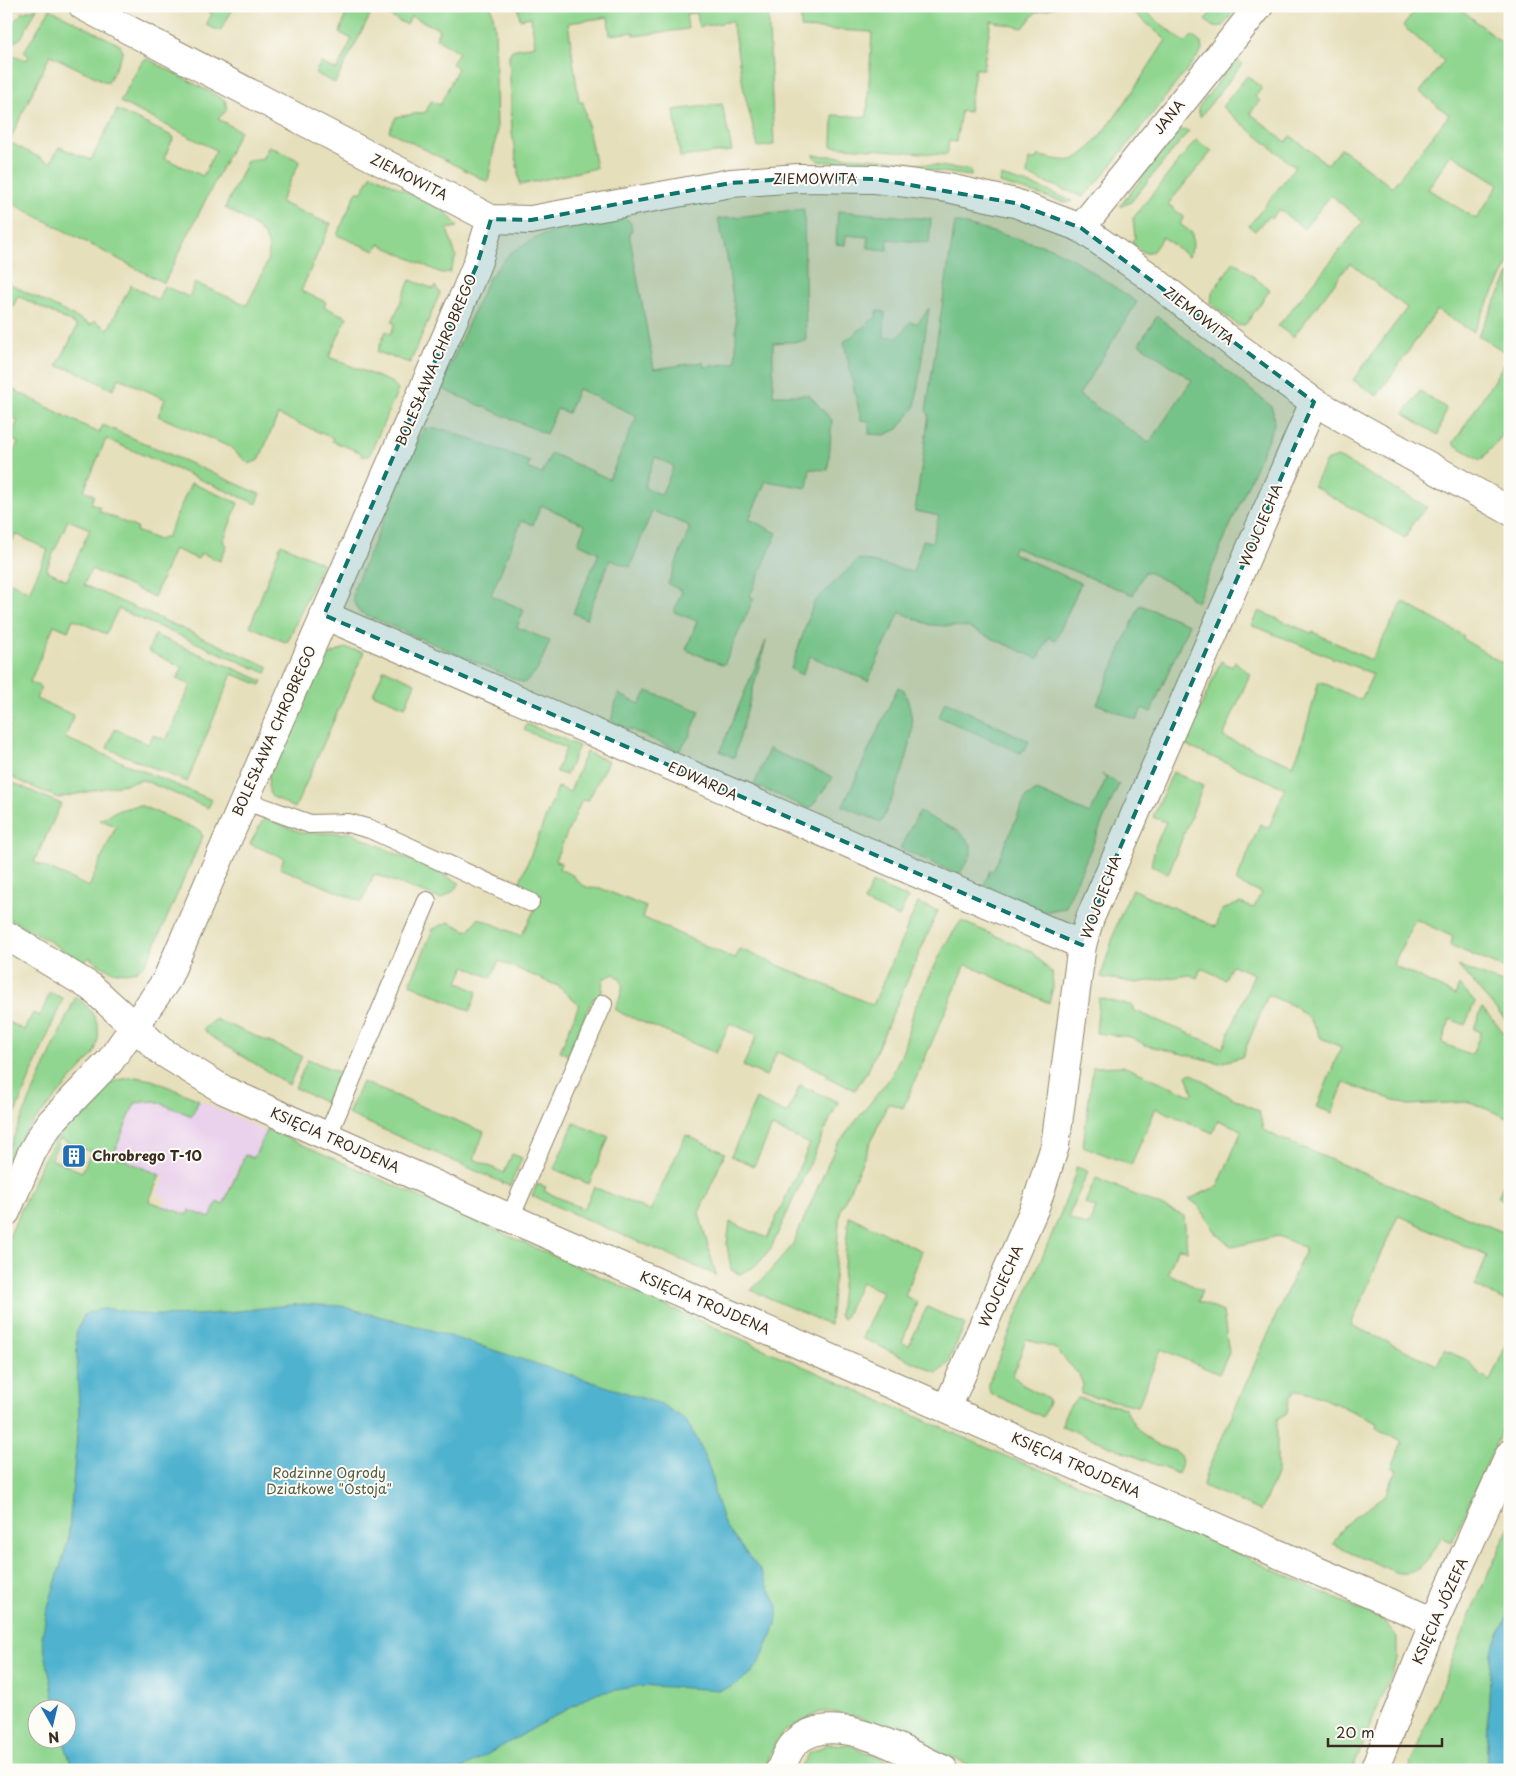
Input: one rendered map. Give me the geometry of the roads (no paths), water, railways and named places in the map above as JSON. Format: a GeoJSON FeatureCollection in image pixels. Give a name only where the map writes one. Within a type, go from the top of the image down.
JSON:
{"type":"FeatureCollection","features":[{"type":"Feature","properties":{"kind":"street","name":"ZIEMOWITA"},"geometry":{"type":"LineString","coordinates":[[83,6],[491,219],[531,220],[731,182],[822,177],[875,179],[952,189],[1014,202],[1081,228],[1146,274],[1240,349],[1314,402],[1510,511]]}},
{"type":"Feature","properties":{"kind":"street","name":"JANA"},"geometry":{"type":"LineString","coordinates":[[1081,228],[1259,6]]}},
{"type":"Feature","properties":{"kind":"street","name":"BOLESŁAWA CHROBREGO"},"geometry":{"type":"LineString","coordinates":[[6,1212],[32,1152],[51,1122],[110,1061],[136,1027],[166,981],[243,800],[368,519],[466,291],[491,219]]}},
{"type":"Feature","properties":{"kind":"street","name":"WOJCIECHA"},"geometry":{"type":"LineString","coordinates":[[947,1408],[1036,1207],[1055,1146],[1082,946],[1112,864],[1219,624],[1314,402]]}},
{"type":"Feature","properties":{"kind":"street","name":"EDWARDA"},"geometry":{"type":"LineString","coordinates":[[324,615],[1082,946]]}},
{"type":"Feature","properties":{"kind":"street","name":"KSIĘCIA TROJDENA"},"geometry":{"type":"LineString","coordinates":[[6,935],[91,987],[161,1051],[224,1090],[510,1218],[1434,1622]]}},
{"type":"Feature","properties":{"kind":"street","name":"KSIĘCIA JÓZEFA"},"geometry":{"type":"LineString","coordinates":[[1374,1770],[1434,1622],[1510,1454]]}},
{"type":"Feature","properties":{"kind":"street"},"geometry":{"type":"LineString","coordinates":[[780,1770],[794,1743],[815,1732],[826,1729],[842,1729],[860,1734],[944,1770]]}},
{"type":"Feature","properties":{"kind":"lane"},"geometry":{"type":"LineString","coordinates":[[243,800],[310,824],[348,823],[370,829],[530,902]]}},
{"type":"Feature","properties":{"kind":"lane"},"geometry":{"type":"LineString","coordinates":[[327,1137],[427,901]]}},
{"type":"Feature","properties":{"kind":"lane"},"geometry":{"type":"LineString","coordinates":[[510,1218],[603,1004]]}},
{"type":"Feature","properties":{"kind":"water"},"geometry":{"type":"Polygon","coordinates":[[[303,1304],[341,1306],[431,1330],[661,1404],[685,1419],[696,1437],[711,1472],[715,1496],[725,1526],[760,1570],[778,1606],[776,1626],[758,1665],[750,1675],[731,1687],[721,1690],[653,1686],[633,1687],[594,1694],[460,1770],[73,1770],[66,1748],[78,1748],[78,1698],[54,1698],[42,1637],[47,1610],[68,1541],[79,1412],[76,1334],[84,1315],[98,1310],[115,1309],[136,1313],[179,1316],[303,1304]]]}},
{"type":"Feature","properties":{"kind":"water"},"geometry":{"type":"Polygon","coordinates":[[[1510,1610],[1510,1770],[1486,1770],[1491,1653],[1510,1610]]]}},
{"type":"Feature","properties":{"kind":"place","name":"Chrobrego T-10"},"geometry":{"type":"Point","coordinates":[74,1156]}},
{"type":"Feature","properties":{"kind":"park label","name":"Rodzinne Ogrody Działkowe \"Ostoja\""},"geometry":{"type":"Point","coordinates":[329,1482]}}]}
